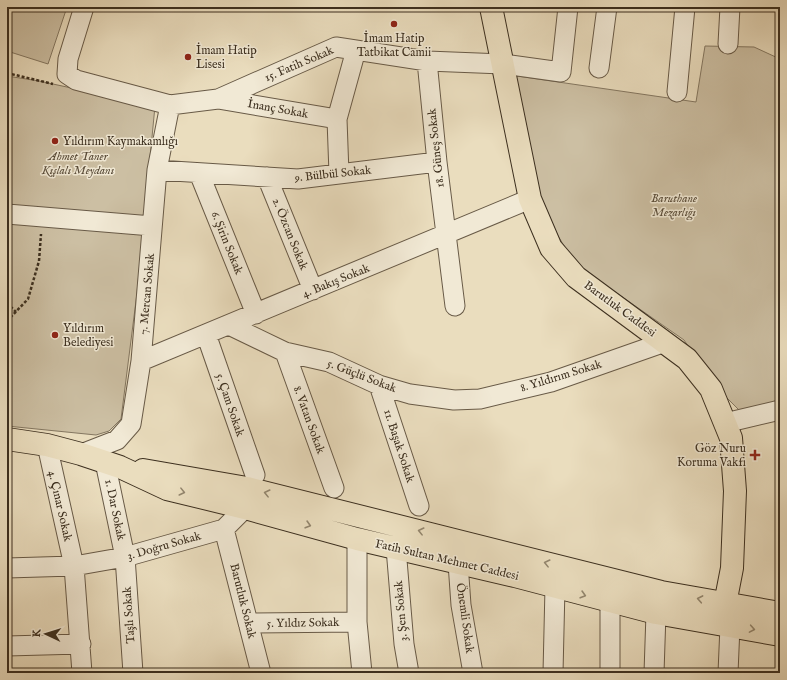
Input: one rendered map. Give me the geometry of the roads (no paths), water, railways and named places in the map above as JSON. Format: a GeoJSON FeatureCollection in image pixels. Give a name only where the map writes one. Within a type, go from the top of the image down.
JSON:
{"type":"FeatureCollection","features":[{"type":"Feature","properties":{"kind":"main road","name":"Barutluk Caddesi"},"geometry":{"type":"LineString","coordinates":[[491,7],[530,200],[551,248],[576,277],[687,359],[711,389],[725,422],[731,438],[735,492],[732,568],[725,604]]}},
{"type":"Feature","properties":{"kind":"main road","name":"Fatih Sultan Mehmet Caddesi"},"geometry":{"type":"LineString","coordinates":[[22,442],[81,454],[112,465],[167,489],[244,508],[356,539],[656,613],[780,634]]}},
{"type":"Feature","properties":{"kind":"main road","name":"Fatih Sultan Mehmet Caddesi"},"geometry":{"type":"LineString","coordinates":[[112,465],[247,488],[661,592],[780,614]]}},
{"type":"Feature","properties":{"kind":"street"},"geometry":{"type":"LineString","coordinates":[[84,7],[68,59],[67,74],[76,80],[170,105]]}},
{"type":"Feature","properties":{"kind":"street","name":"15. Fatih Sokak"},"geometry":{"type":"LineString","coordinates":[[170,105],[218,99],[336,47],[427,61],[503,64],[561,72],[568,7]]}},
{"type":"Feature","properties":{"kind":"street"},"geometry":{"type":"LineString","coordinates":[[599,68],[607,7]]}},
{"type":"Feature","properties":{"kind":"street"},"geometry":{"type":"LineString","coordinates":[[677,92],[685,7]]}},
{"type":"Feature","properties":{"kind":"street"},"geometry":{"type":"LineString","coordinates":[[728,44],[730,7]]}},
{"type":"Feature","properties":{"kind":"street"},"geometry":{"type":"LineString","coordinates":[[339,174],[337,119],[356,50]]}},
{"type":"Feature","properties":{"kind":"street","name":"18. Güneş Sokak"},"geometry":{"type":"LineString","coordinates":[[427,61],[437,162],[455,306]]}},
{"type":"Feature","properties":{"kind":"street","name":"İnanç Sokak"},"geometry":{"type":"LineString","coordinates":[[218,99],[337,119]]}},
{"type":"Feature","properties":{"kind":"street","name":"7. Mercan Sokak"},"geometry":{"type":"LineString","coordinates":[[81,454],[117,440],[131,424],[141,361],[157,170],[170,105]]}},
{"type":"Feature","properties":{"kind":"street","name":"9. Bülbül Sokak"},"geometry":{"type":"LineString","coordinates":[[157,170],[298,179],[437,162]]}},
{"type":"Feature","properties":{"kind":"street","name":"6. Şirin Sokak"},"geometry":{"type":"LineString","coordinates":[[199,172],[256,314]]}},
{"type":"Feature","properties":{"kind":"street","name":"2. Özcan Sokak"},"geometry":{"type":"LineString","coordinates":[[267,177],[314,290]]}},
{"type":"Feature","properties":{"kind":"street","name":"4. Bakış Sokak"},"geometry":{"type":"LineString","coordinates":[[141,361],[530,200]]}},
{"type":"Feature","properties":{"kind":"street"},"geometry":{"type":"LineString","coordinates":[[7,214],[152,226]]}},
{"type":"Feature","properties":{"kind":"street","name":"5. Güçlü Sokak"},"geometry":{"type":"LineString","coordinates":[[229,325],[285,352],[329,362],[379,385],[410,394],[454,400]]}},
{"type":"Feature","properties":{"kind":"street","name":"5. Çam Sokak"},"geometry":{"type":"LineString","coordinates":[[206,334],[255,475]]}},
{"type":"Feature","properties":{"kind":"street","name":"8. Yıldırım Sokak"},"geometry":{"type":"LineString","coordinates":[[454,400],[480,398],[551,382],[665,342]]}},
{"type":"Feature","properties":{"kind":"street","name":"8. Vatan Sokak"},"geometry":{"type":"LineString","coordinates":[[285,352],[334,488]]}},
{"type":"Feature","properties":{"kind":"street","name":"11. Başak Sokak"},"geometry":{"type":"LineString","coordinates":[[379,385],[419,506]]}},
{"type":"Feature","properties":{"kind":"street"},"geometry":{"type":"LineString","coordinates":[[725,422],[780,410]]}},
{"type":"Feature","properties":{"kind":"street","name":"4. Çınar Sokak"},"geometry":{"type":"LineString","coordinates":[[22,442],[74,566],[82,673]]}},
{"type":"Feature","properties":{"kind":"street","name":"1. Dar Sokak"},"geometry":{"type":"LineString","coordinates":[[112,465],[125,557]]}},
{"type":"Feature","properties":{"kind":"street"},"geometry":{"type":"LineString","coordinates":[[224,529],[244,508]]}},
{"type":"Feature","properties":{"kind":"street","name":"3. Doğru Sokak"},"geometry":{"type":"LineString","coordinates":[[7,568],[74,566],[125,557],[224,529]]}},
{"type":"Feature","properties":{"kind":"street","name":"Barutluk Sokak"},"geometry":{"type":"LineString","coordinates":[[224,529],[261,673]]}},
{"type":"Feature","properties":{"kind":"street"},"geometry":{"type":"LineString","coordinates":[[356,539],[357,622],[362,673]]}},
{"type":"Feature","properties":{"kind":"street","name":"3. Şen Sokak"},"geometry":{"type":"LineString","coordinates":[[396,548],[404,644],[409,673]]}},
{"type":"Feature","properties":{"kind":"street","name":"Taşlı Sokak"},"geometry":{"type":"LineString","coordinates":[[125,557],[133,673]]}},
{"type":"Feature","properties":{"kind":"street","name":"Önemli Sokak"},"geometry":{"type":"LineString","coordinates":[[458,563],[461,605],[473,673]]}},
{"type":"Feature","properties":{"kind":"street"},"geometry":{"type":"LineString","coordinates":[[553,673],[555,587]]}},
{"type":"Feature","properties":{"kind":"street"},"geometry":{"type":"LineString","coordinates":[[610,602],[610,673]]}},
{"type":"Feature","properties":{"kind":"street"},"geometry":{"type":"LineString","coordinates":[[654,673],[656,613]]}},
{"type":"Feature","properties":{"kind":"street","name":"5. Yıldız Sokak"},"geometry":{"type":"LineString","coordinates":[[248,623],[357,622]]}},
{"type":"Feature","properties":{"kind":"street"},"geometry":{"type":"LineString","coordinates":[[728,673],[730,626]]}},
{"type":"Feature","properties":{"kind":"street"},"geometry":{"type":"LineString","coordinates":[[7,646],[81,644]]}},
{"type":"Feature","properties":{"kind":"place","name":"İmam Hatip Tatbikat Camii"},"geometry":{"type":"Point","coordinates":[394,24]}},
{"type":"Feature","properties":{"kind":"place","name":"İmam Hatip Lisesi"},"geometry":{"type":"Point","coordinates":[188,57]}},
{"type":"Feature","properties":{"kind":"place","name":"Yıldırım Kaymakamlığı"},"geometry":{"type":"Point","coordinates":[55,141]}},
{"type":"Feature","properties":{"kind":"place","name":"Yıldırım Belediyesi"},"geometry":{"type":"Point","coordinates":[55,335]}},
{"type":"Feature","properties":{"kind":"place","name":"Göz Nuru Koruma Vakfı"},"geometry":{"type":"Point","coordinates":[755,455]}},
{"type":"Feature","properties":{"kind":"park label","name":"Ahmet Taner Kışlalı Meydanı"},"geometry":{"type":"Point","coordinates":[78,163]}},
{"type":"Feature","properties":{"kind":"park label","name":"Baruthane Mezarlığı"},"geometry":{"type":"Point","coordinates":[674,205]}}]}
